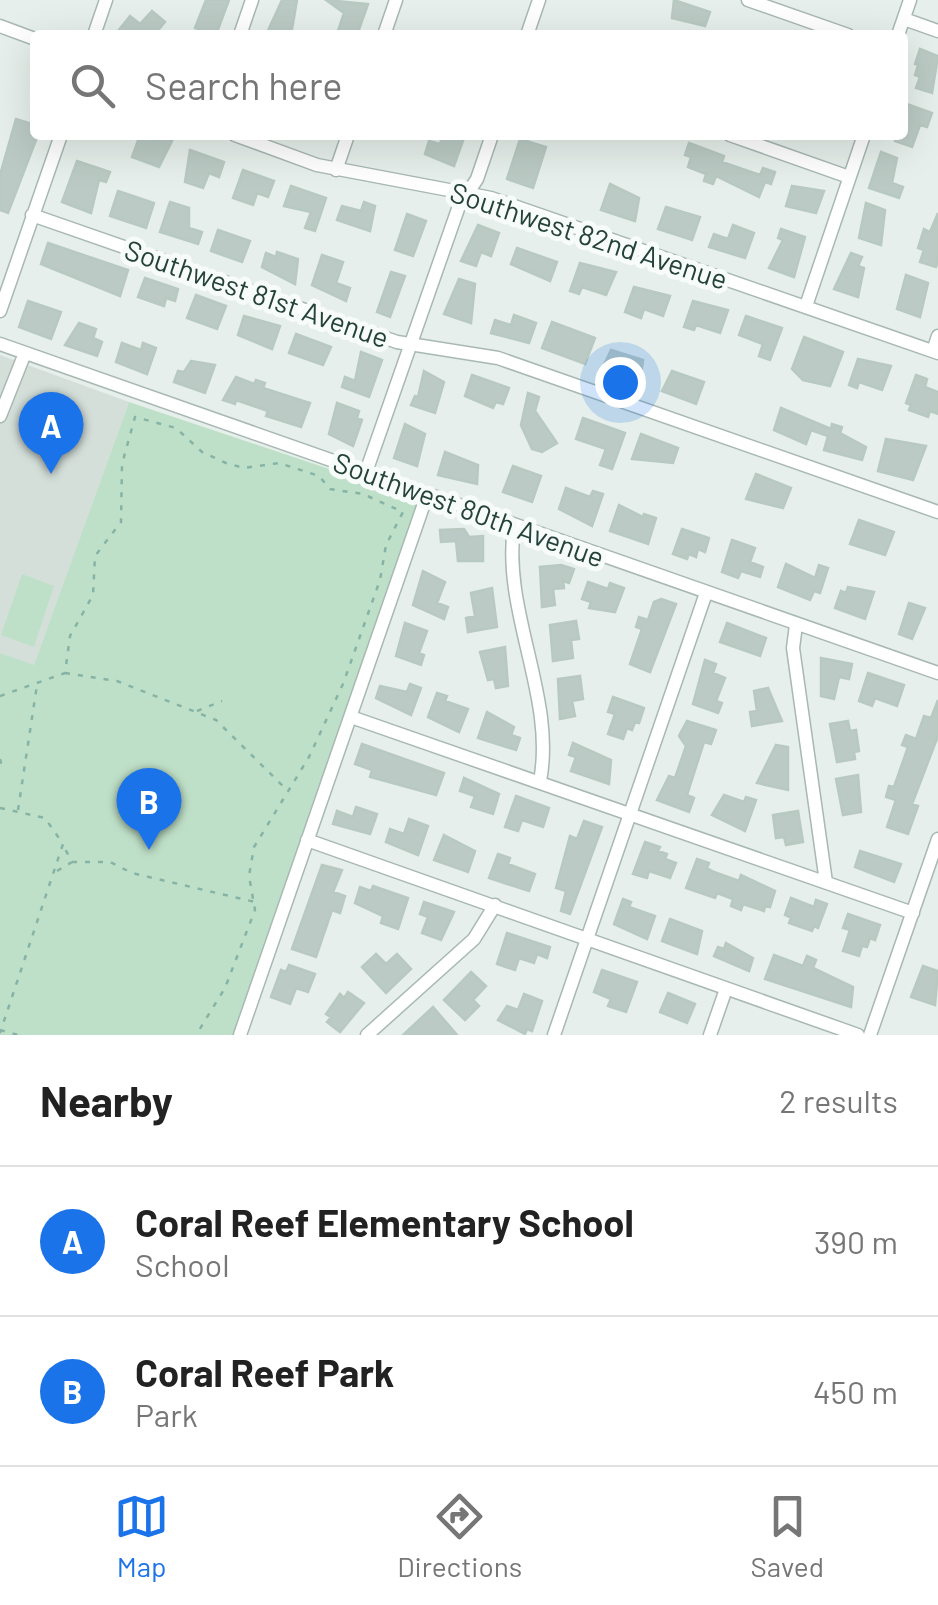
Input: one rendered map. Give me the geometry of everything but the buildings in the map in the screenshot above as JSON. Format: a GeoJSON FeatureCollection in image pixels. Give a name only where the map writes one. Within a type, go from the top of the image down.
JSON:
{"type":"FeatureCollection","features":[{"type":"Feature","properties":{"kind":"street"},"geometry":{"type":"LineString","coordinates":[[96,30],[106,0]]}},
{"type":"Feature","properties":{"kind":"street"},"geometry":{"type":"LineString","coordinates":[[242,30],[252,0]]}},
{"type":"Feature","properties":{"kind":"street"},"geometry":{"type":"LineString","coordinates":[[386,30],[396,0]]}},
{"type":"Feature","properties":{"kind":"street"},"geometry":{"type":"LineString","coordinates":[[529,30],[539,0]]}},
{"type":"Feature","properties":{"kind":"street"},"geometry":{"type":"LineString","coordinates":[[748,0],[834,30]]}},
{"type":"Feature","properties":{"kind":"street"},"geometry":{"type":"LineString","coordinates":[[900,30],[910,0]]}},
{"type":"Feature","properties":{"kind":"street"},"geometry":{"type":"LineString","coordinates":[[904,19],[938,30]]}},
{"type":"Feature","properties":{"kind":"street"},"geometry":{"type":"LineString","coordinates":[[0,26],[30,37]]}},
{"type":"Feature","properties":{"kind":"street"},"geometry":{"type":"LineString","coordinates":[[0,311],[59,140]]}},
{"type":"Feature","properties":{"kind":"street","name":"Southwest 82nd Avenue"},"geometry":{"type":"LineString","coordinates":[[249,140],[336,170],[468,192],[935,352]]}},
{"type":"Feature","properties":{"kind":"street"},"geometry":{"type":"LineString","coordinates":[[336,170],[346,140]]}},
{"type":"Feature","properties":{"kind":"street"},"geometry":{"type":"LineString","coordinates":[[366,472],[410,344],[490,140]]}},
{"type":"Feature","properties":{"kind":"street"},"geometry":{"type":"LineString","coordinates":[[744,140],[849,177]]}},
{"type":"Feature","properties":{"kind":"street"},"geometry":{"type":"LineString","coordinates":[[806,306],[862,140]]}},
{"type":"Feature","properties":{"kind":"street","name":"Southwest 81st Avenue"},"geometry":{"type":"LineString","coordinates":[[32,215],[410,344],[498,358],[938,512]]}},
{"type":"Feature","properties":{"kind":"street"},"geometry":{"type":"LineString","coordinates":[[935,352],[938,336]]}},
{"type":"Feature","properties":{"kind":"street","name":"Southwest 80th Avenue"},"geometry":{"type":"LineString","coordinates":[[0,344],[938,673]]}},
{"type":"Feature","properties":{"kind":"street"},"geometry":{"type":"LineString","coordinates":[[0,416],[25,353]]}},
{"type":"Feature","properties":{"kind":"street"},"geometry":{"type":"LineString","coordinates":[[240,1035],[427,495]]}},
{"type":"Feature","properties":{"kind":"street"},"geometry":{"type":"LineString","coordinates":[[514,527],[514,574],[543,745],[540,781]]}},
{"type":"Feature","properties":{"kind":"street"},"geometry":{"type":"LineString","coordinates":[[554,1035],[706,593]]}},
{"type":"Feature","properties":{"kind":"street"},"geometry":{"type":"LineString","coordinates":[[796,625],[793,648],[826,882]]}},
{"type":"Feature","properties":{"kind":"street"},"geometry":{"type":"LineString","coordinates":[[351,717],[913,912]]}},
{"type":"Feature","properties":{"kind":"street"},"geometry":{"type":"LineString","coordinates":[[870,1035],[938,839]]}},
{"type":"Feature","properties":{"kind":"street"},"geometry":{"type":"LineString","coordinates":[[307,840],[858,1035]]}},
{"type":"Feature","properties":{"kind":"street"},"geometry":{"type":"LineString","coordinates":[[367,1035],[474,939],[495,905]]}},
{"type":"Feature","properties":{"kind":"street"},"geometry":{"type":"LineString","coordinates":[[710,1035],[726,990]]}},
{"type":"Feature","properties":{"kind":"path"},"geometry":{"type":"LineString","coordinates":[[65,673],[70,636],[94,595],[95,556],[122,522],[122,464],[135,407]]}},
{"type":"Feature","properties":{"kind":"path"},"geometry":{"type":"LineString","coordinates":[[135,417],[176,428],[202,452],[226,463],[244,468],[270,463],[290,466],[318,476],[330,489],[362,494],[403,512],[386,545],[380,580],[343,684],[252,854],[249,884],[256,902],[238,962],[196,1035]]}},
{"type":"Feature","properties":{"kind":"path"},"geometry":{"type":"LineString","coordinates":[[0,696],[65,673],[117,681],[197,711],[236,736],[288,791]]}},
{"type":"Feature","properties":{"kind":"path"},"geometry":{"type":"LineString","coordinates":[[18,812],[38,685]]}},
{"type":"Feature","properties":{"kind":"path"},"geometry":{"type":"LineString","coordinates":[[197,711],[222,701]]}},
{"type":"Feature","properties":{"kind":"path"},"geometry":{"type":"LineString","coordinates":[[0,760],[2,768]]}},
{"type":"Feature","properties":{"kind":"path"},"geometry":{"type":"LineString","coordinates":[[0,808],[50,822],[72,862]]}},
{"type":"Feature","properties":{"kind":"path"},"geometry":{"type":"LineString","coordinates":[[18,1035],[0,1031],[63,844]]}},
{"type":"Feature","properties":{"kind":"path"},"geometry":{"type":"LineString","coordinates":[[55,872],[72,862],[110,862],[132,873],[256,902]]}},
{"type":"Feature","properties":{"kind":"shaded area"},"geometry":{"type":"Polygon","coordinates":[[[0,355],[129,402],[34,666],[0,653],[0,355]]]}},
{"type":"Feature","properties":{"kind":"green space"},"geometry":{"type":"Polygon","coordinates":[[[129,402],[407,495],[419,509],[235,1035],[0,1035],[0,653],[34,665],[129,402]]]}},
{"type":"Feature","properties":{"kind":"green space"},"geometry":{"type":"Polygon","coordinates":[[[22,574],[54,586],[34,647],[1,635],[22,574]]]}},
{"type":"Feature","properties":{"kind":"place","name":"Coral Reef Elementary School"},"geometry":{"type":"Point","coordinates":[51,474]}},
{"type":"Feature","properties":{"kind":"place","name":"Coral Reef Park"},"geometry":{"type":"Point","coordinates":[149,850]}}]}
